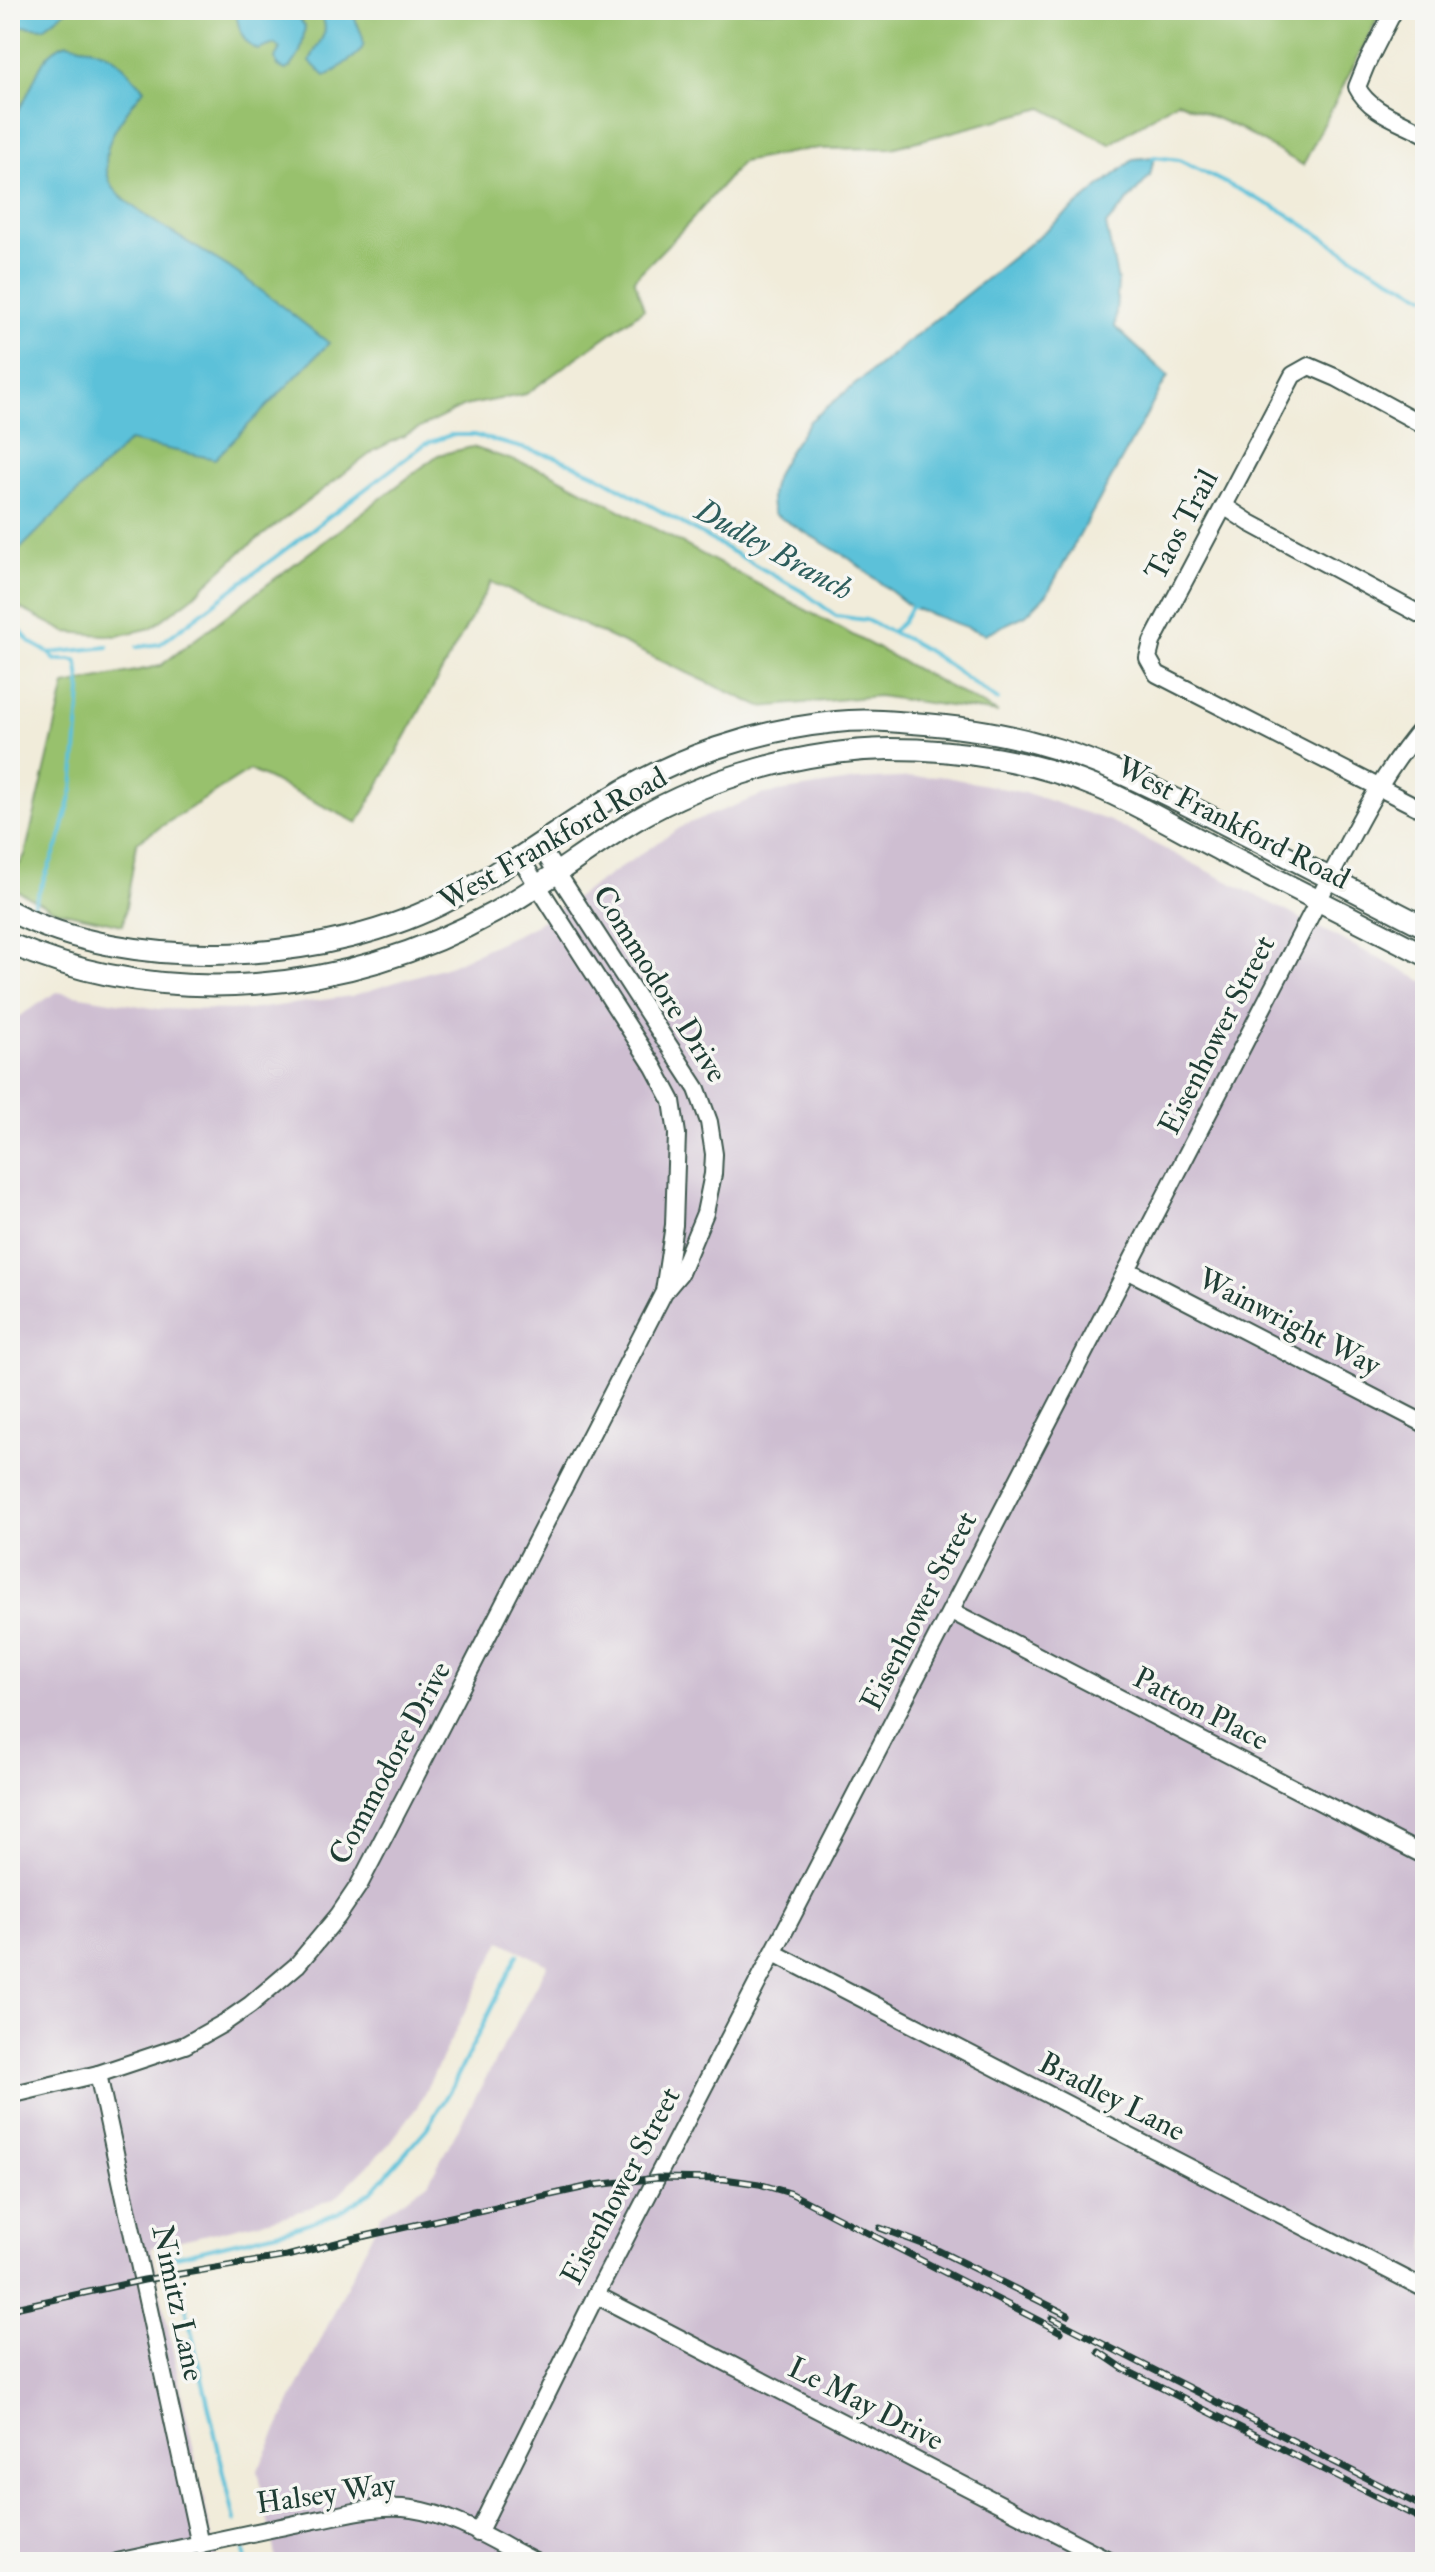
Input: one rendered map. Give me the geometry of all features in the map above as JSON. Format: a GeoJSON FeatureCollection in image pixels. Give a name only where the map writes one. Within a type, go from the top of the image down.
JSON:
{"type":"FeatureCollection","features":[{"type":"Feature","properties":{"kind":"main road","name":"West Frankford Road"},"geometry":{"type":"LineString","coordinates":[[10,911],[63,932],[140,949],[226,955],[303,947],[384,928],[449,900],[609,799],[675,763],[758,736],[836,722],[878,720],[941,725],[1041,744],[1124,775],[1425,927]]}},
{"type":"Feature","properties":{"kind":"main road","name":"West Frankford Road"},"geometry":{"type":"LineString","coordinates":[[10,944],[93,973],[133,980],[213,986],[300,980],[368,965],[452,934],[497,911],[663,805],[748,771],[848,752],[892,749],[979,755],[1054,772],[1098,788],[1425,955]]}},
{"type":"Feature","properties":{"kind":"street"},"geometry":{"type":"LineString","coordinates":[[1394,10],[1357,87],[1362,98],[1374,107],[1425,134]]}},
{"type":"Feature","properties":{"kind":"street","name":"Taos Trail"},"geometry":{"type":"LineString","coordinates":[[1377,788],[1157,674],[1148,658],[1152,642],[1293,375],[1309,366],[1425,426]]}},
{"type":"Feature","properties":{"kind":"street"},"geometry":{"type":"LineString","coordinates":[[1224,506],[1425,617]]}},
{"type":"Feature","properties":{"kind":"street","name":"Eisenhower Street"},"geometry":{"type":"LineString","coordinates":[[478,2533],[596,2295],[1330,877],[1377,788],[1403,749],[1425,724]]}},
{"type":"Feature","properties":{"kind":"street"},"geometry":{"type":"LineString","coordinates":[[1377,788],[1425,811]]}},
{"type":"Feature","properties":{"kind":"street","name":"Commodore Drive"},"geometry":{"type":"LineString","coordinates":[[10,2095],[98,2074],[185,2045],[224,2023],[297,1965],[338,1916],[359,1885],[664,1292],[680,1273],[705,1213],[713,1174],[714,1154],[709,1122],[697,1089],[539,845]]}},
{"type":"Feature","properties":{"kind":"street","name":"Commodore Drive"},"geometry":{"type":"LineString","coordinates":[[520,858],[654,1067],[672,1101],[677,1134],[674,1209],[664,1292]]}},
{"type":"Feature","properties":{"kind":"street"},"geometry":{"type":"LineString","coordinates":[[672,1101],[697,1089]]}},
{"type":"Feature","properties":{"kind":"street"},"geometry":{"type":"LineString","coordinates":[[674,1209],[705,1213]]}},
{"type":"Feature","properties":{"kind":"street","name":"Wainwright Way"},"geometry":{"type":"LineString","coordinates":[[1127,1270],[1425,1424]]}},
{"type":"Feature","properties":{"kind":"street","name":"Patton Place"},"geometry":{"type":"LineString","coordinates":[[951,1611],[1425,1856]]}},
{"type":"Feature","properties":{"kind":"street","name":"Bradley Lane"},"geometry":{"type":"LineString","coordinates":[[774,1953],[1425,2289]]}},
{"type":"Feature","properties":{"kind":"street","name":"Nimitz Lane"},"geometry":{"type":"LineString","coordinates":[[98,2074],[200,2545]]}},
{"type":"Feature","properties":{"kind":"street","name":"Le May Drive"},"geometry":{"type":"LineString","coordinates":[[596,2295],[1112,2562]]}},
{"type":"Feature","properties":{"kind":"street","name":"Halsey Way"},"geometry":{"type":"LineString","coordinates":[[117,2562],[365,2510],[394,2508],[423,2511],[478,2533],[535,2562]]}},
{"type":"Feature","properties":{"kind":"shaded area"},"geometry":{"type":"Polygon","coordinates":[[[941,776],[1030,794],[1110,821],[1425,982],[1425,2562],[276,2562],[258,2470],[381,2215],[428,2183],[548,1965],[501,1941],[417,2107],[389,2144],[335,2198],[286,2216],[151,2247],[217,2562],[10,2562],[10,1022],[57,992],[158,1009],[248,1010],[351,996],[451,965],[532,927],[684,825],[765,794],[856,780],[941,776]]]}},
{"type":"Feature","properties":{"kind":"green space"},"geometry":{"type":"Polygon","coordinates":[[[10,10],[1382,10],[1303,165],[1238,128],[1177,101],[1110,144],[1043,108],[892,148],[809,149],[742,162],[689,223],[634,279],[644,309],[526,394],[464,406],[375,450],[242,551],[191,598],[151,628],[117,636],[66,632],[10,603],[10,10]]]}},
{"type":"Feature","properties":{"kind":"green space"},"geometry":{"type":"Polygon","coordinates":[[[472,447],[549,472],[998,713],[878,696],[761,707],[491,582],[358,823],[250,770],[137,842],[123,925],[54,910],[10,887],[10,880],[25,855],[65,685],[160,666],[438,455],[472,447]]]}},
{"type":"Feature","properties":{"kind":"water"},"geometry":{"type":"Polygon","coordinates":[[[10,10],[67,10],[44,28],[10,25],[10,10]]]}},
{"type":"Feature","properties":{"kind":"water"},"geometry":{"type":"Polygon","coordinates":[[[235,10],[292,10],[305,26],[300,51],[291,66],[286,70],[277,66],[275,58],[280,48],[275,44],[258,50],[248,43],[235,10]]]}},
{"type":"Feature","properties":{"kind":"water"},"geometry":{"type":"Polygon","coordinates":[[[318,10],[352,10],[363,38],[356,55],[325,76],[310,62],[325,32],[318,10]]]}},
{"type":"Feature","properties":{"kind":"water"},"geometry":{"type":"Polygon","coordinates":[[[67,43],[111,56],[144,89],[120,121],[109,144],[107,169],[110,182],[117,192],[164,228],[243,277],[329,343],[215,459],[129,441],[13,556],[10,554],[10,121],[45,59],[67,43]]]}},
{"type":"Feature","properties":{"kind":"water"},"geometry":{"type":"Polygon","coordinates":[[[1154,157],[1150,176],[1106,225],[1118,282],[1115,327],[1168,376],[1047,594],[1026,615],[985,634],[911,607],[850,559],[774,514],[771,502],[775,477],[810,421],[1134,159],[1154,157]]]}},
{"type":"Feature","properties":{"kind":"waterway","name":"Dudley Branch"},"geometry":{"type":"LineString","coordinates":[[1152,159],[1179,160],[1284,212],[1366,265],[1425,296]]}},
{"type":"Feature","properties":{"kind":"waterway","name":"Dudley Branch"},"geometry":{"type":"LineString","coordinates":[[137,647],[160,644],[425,444],[451,435],[473,435],[556,457],[597,475],[805,593],[836,616],[866,620],[891,632],[914,607]]}},
{"type":"Feature","properties":{"kind":"waterway","name":"Dudley Branch"},"geometry":{"type":"LineString","coordinates":[[10,626],[18,628],[30,642],[49,653],[108,647]]}},
{"type":"Feature","properties":{"kind":"waterway"},"geometry":{"type":"LineString","coordinates":[[891,632],[933,654],[998,700]]}},
{"type":"Feature","properties":{"kind":"waterway"},"geometry":{"type":"LineString","coordinates":[[33,906],[59,842],[73,789],[81,691],[76,660],[55,660],[49,653]]}},
{"type":"Feature","properties":{"kind":"waterway"},"geometry":{"type":"LineString","coordinates":[[159,2254],[177,2256],[290,2229],[338,2213],[372,2191],[427,2128],[453,2085],[518,1954]]}},
{"type":"Feature","properties":{"kind":"waterway"},"geometry":{"type":"LineString","coordinates":[[185,2304],[235,2521]]}},
{"type":"Feature","properties":{"kind":"waterway"},"geometry":{"type":"LineString","coordinates":[[244,2550],[246,2562]]}},
{"type":"Feature","properties":{"kind":"railway"},"geometry":{"type":"LineString","coordinates":[[10,2309],[144,2280],[287,2256],[595,2185],[658,2178],[724,2179],[790,2193],[1061,2332]]}},
{"type":"Feature","properties":{"kind":"railway"},"geometry":{"type":"LineString","coordinates":[[880,2228],[933,2248],[1068,2315]]}},
{"type":"Feature","properties":{"kind":"railway"},"geometry":{"type":"LineString","coordinates":[[1052,2318],[1425,2508]]}},
{"type":"Feature","properties":{"kind":"railway"},"geometry":{"type":"LineString","coordinates":[[1099,2352],[1124,2369],[1425,2521]]}}]}
